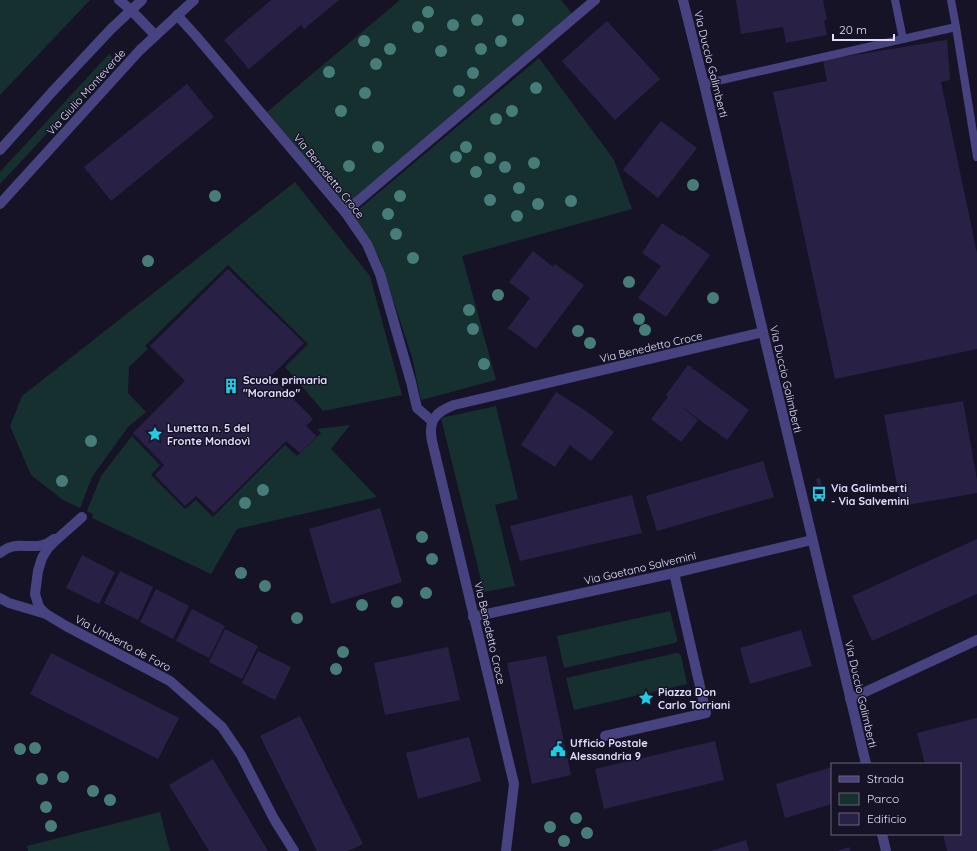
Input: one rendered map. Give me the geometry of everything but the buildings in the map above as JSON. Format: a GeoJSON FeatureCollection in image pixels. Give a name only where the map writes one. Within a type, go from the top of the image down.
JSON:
{"type":"FeatureCollection","features":[{"type":"Feature","properties":{"kind":"street"},"geometry":{"type":"LineString","coordinates":[[119,0],[131,10],[155,36]]}},
{"type":"Feature","properties":{"kind":"street"},"geometry":{"type":"LineString","coordinates":[[0,150],[111,29],[142,0]]}},
{"type":"Feature","properties":{"kind":"street","name":"Via Giulio Monteverde"},"geometry":{"type":"LineString","coordinates":[[0,204],[140,50],[194,0]]}},
{"type":"Feature","properties":{"kind":"street"},"geometry":{"type":"LineString","coordinates":[[345,212],[595,0]]}},
{"type":"Feature","properties":{"kind":"street","name":"Via Duccio Galimberti"},"geometry":{"type":"LineString","coordinates":[[683,0],[866,763]]}},
{"type":"Feature","properties":{"kind":"street","name":"Via Benedetto Croce"},"geometry":{"type":"LineString","coordinates":[[177,15],[345,212],[367,244],[380,274],[417,408],[432,421]]}},
{"type":"Feature","properties":{"kind":"street","name":"Via Benedetto Croce"},"geometry":{"type":"LineString","coordinates":[[506,851],[514,784],[432,441],[430,429],[432,421],[443,410],[454,406],[763,332]]}},
{"type":"Feature","properties":{"kind":"street","name":"Via Umberto de Foro"},"geometry":{"type":"LineString","coordinates":[[82,518],[55,540],[45,552],[38,572],[35,594],[39,607],[46,614],[66,626],[170,681],[222,727],[241,755],[274,818],[294,851]]}},
{"type":"Feature","properties":{"kind":"street"},"geometry":{"type":"LineString","coordinates":[[0,553],[14,545],[36,546],[49,543],[64,533]]}},
{"type":"Feature","properties":{"kind":"street","name":"Via Gaetano Salvemini"},"geometry":{"type":"LineString","coordinates":[[473,617],[674,573],[812,540]]}},
{"type":"Feature","properties":{"kind":"street"},"geometry":{"type":"LineString","coordinates":[[605,736],[706,712],[674,573]]}},
{"type":"Feature","properties":{"kind":"street"},"geometry":{"type":"LineString","coordinates":[[0,598],[9,603],[46,614]]}},
{"type":"Feature","properties":{"kind":"street"},"geometry":{"type":"LineString","coordinates":[[850,699],[977,640]]}},
{"type":"Feature","properties":{"kind":"street"},"geometry":{"type":"LineString","coordinates":[[882,835],[886,851]]}},
{"type":"Feature","properties":{"kind":"lane"},"geometry":{"type":"LineString","coordinates":[[896,0],[903,39]]}},
{"type":"Feature","properties":{"kind":"lane"},"geometry":{"type":"LineString","coordinates":[[951,0],[977,157]]}},
{"type":"Feature","properties":{"kind":"lane"},"geometry":{"type":"LineString","coordinates":[[704,84],[956,27]]}},
{"type":"Feature","properties":{"kind":"green space"},"geometry":{"type":"Polygon","coordinates":[[[0,0],[90,0],[0,95],[0,0]]]}},
{"type":"Feature","properties":{"kind":"green space"},"geometry":{"type":"Polygon","coordinates":[[[400,0],[561,0],[574,16],[347,208],[267,112],[400,0]]]}},
{"type":"Feature","properties":{"kind":"green space"},"geometry":{"type":"Polygon","coordinates":[[[109,54],[115,60],[0,184],[0,172],[109,54]]]}},
{"type":"Feature","properties":{"kind":"green space"},"geometry":{"type":"Polygon","coordinates":[[[539,58],[614,160],[632,209],[462,256],[496,380],[421,400],[412,357],[379,257],[352,215],[539,58]]]}},
{"type":"Feature","properties":{"kind":"green space"},"geometry":{"type":"Polygon","coordinates":[[[295,182],[370,276],[402,395],[323,411],[285,367],[308,344],[228,265],[145,346],[148,349],[129,367],[128,393],[146,412],[128,427],[92,477],[80,508],[63,500],[31,475],[10,426],[22,396],[295,182]]]}},
{"type":"Feature","properties":{"kind":"green space"},"geometry":{"type":"Polygon","coordinates":[[[496,406],[518,499],[495,505],[515,586],[484,592],[441,418],[496,406]]]}},
{"type":"Feature","properties":{"kind":"green space"},"geometry":{"type":"Polygon","coordinates":[[[350,425],[331,449],[377,497],[237,529],[211,574],[92,518],[93,514],[87,511],[101,476],[132,436],[160,465],[151,475],[185,509],[196,500],[213,517],[285,445],[297,456],[321,433],[317,429],[350,425]]]}},
{"type":"Feature","properties":{"kind":"green space"},"geometry":{"type":"Polygon","coordinates":[[[670,611],[677,638],[675,643],[564,668],[557,636],[670,611]]]}},
{"type":"Feature","properties":{"kind":"green space"},"geometry":{"type":"Polygon","coordinates":[[[676,653],[681,656],[687,684],[574,710],[566,678],[676,653]]]}},
{"type":"Feature","properties":{"kind":"green space"},"geometry":{"type":"Polygon","coordinates":[[[160,812],[170,851],[28,851],[27,846],[160,812]]]}},
{"type":"Feature","properties":{"kind":"place","name":"Scuola primaria \"Morando\""},"geometry":{"type":"Point","coordinates":[231,386]}},
{"type":"Feature","properties":{"kind":"place","name":"Lunetta n. 5 del Fronte Mondovì"},"geometry":{"type":"Point","coordinates":[155,434]}},
{"type":"Feature","properties":{"kind":"place","name":"Via Galimberti - Via Salvemini"},"geometry":{"type":"Point","coordinates":[819,494]}},
{"type":"Feature","properties":{"kind":"place","name":"Piazza Don Carlo Torriani"},"geometry":{"type":"Point","coordinates":[646,698]}},
{"type":"Feature","properties":{"kind":"place","name":"Ufficio Postale Alessandria 9"},"geometry":{"type":"Point","coordinates":[558,749]}}]}
